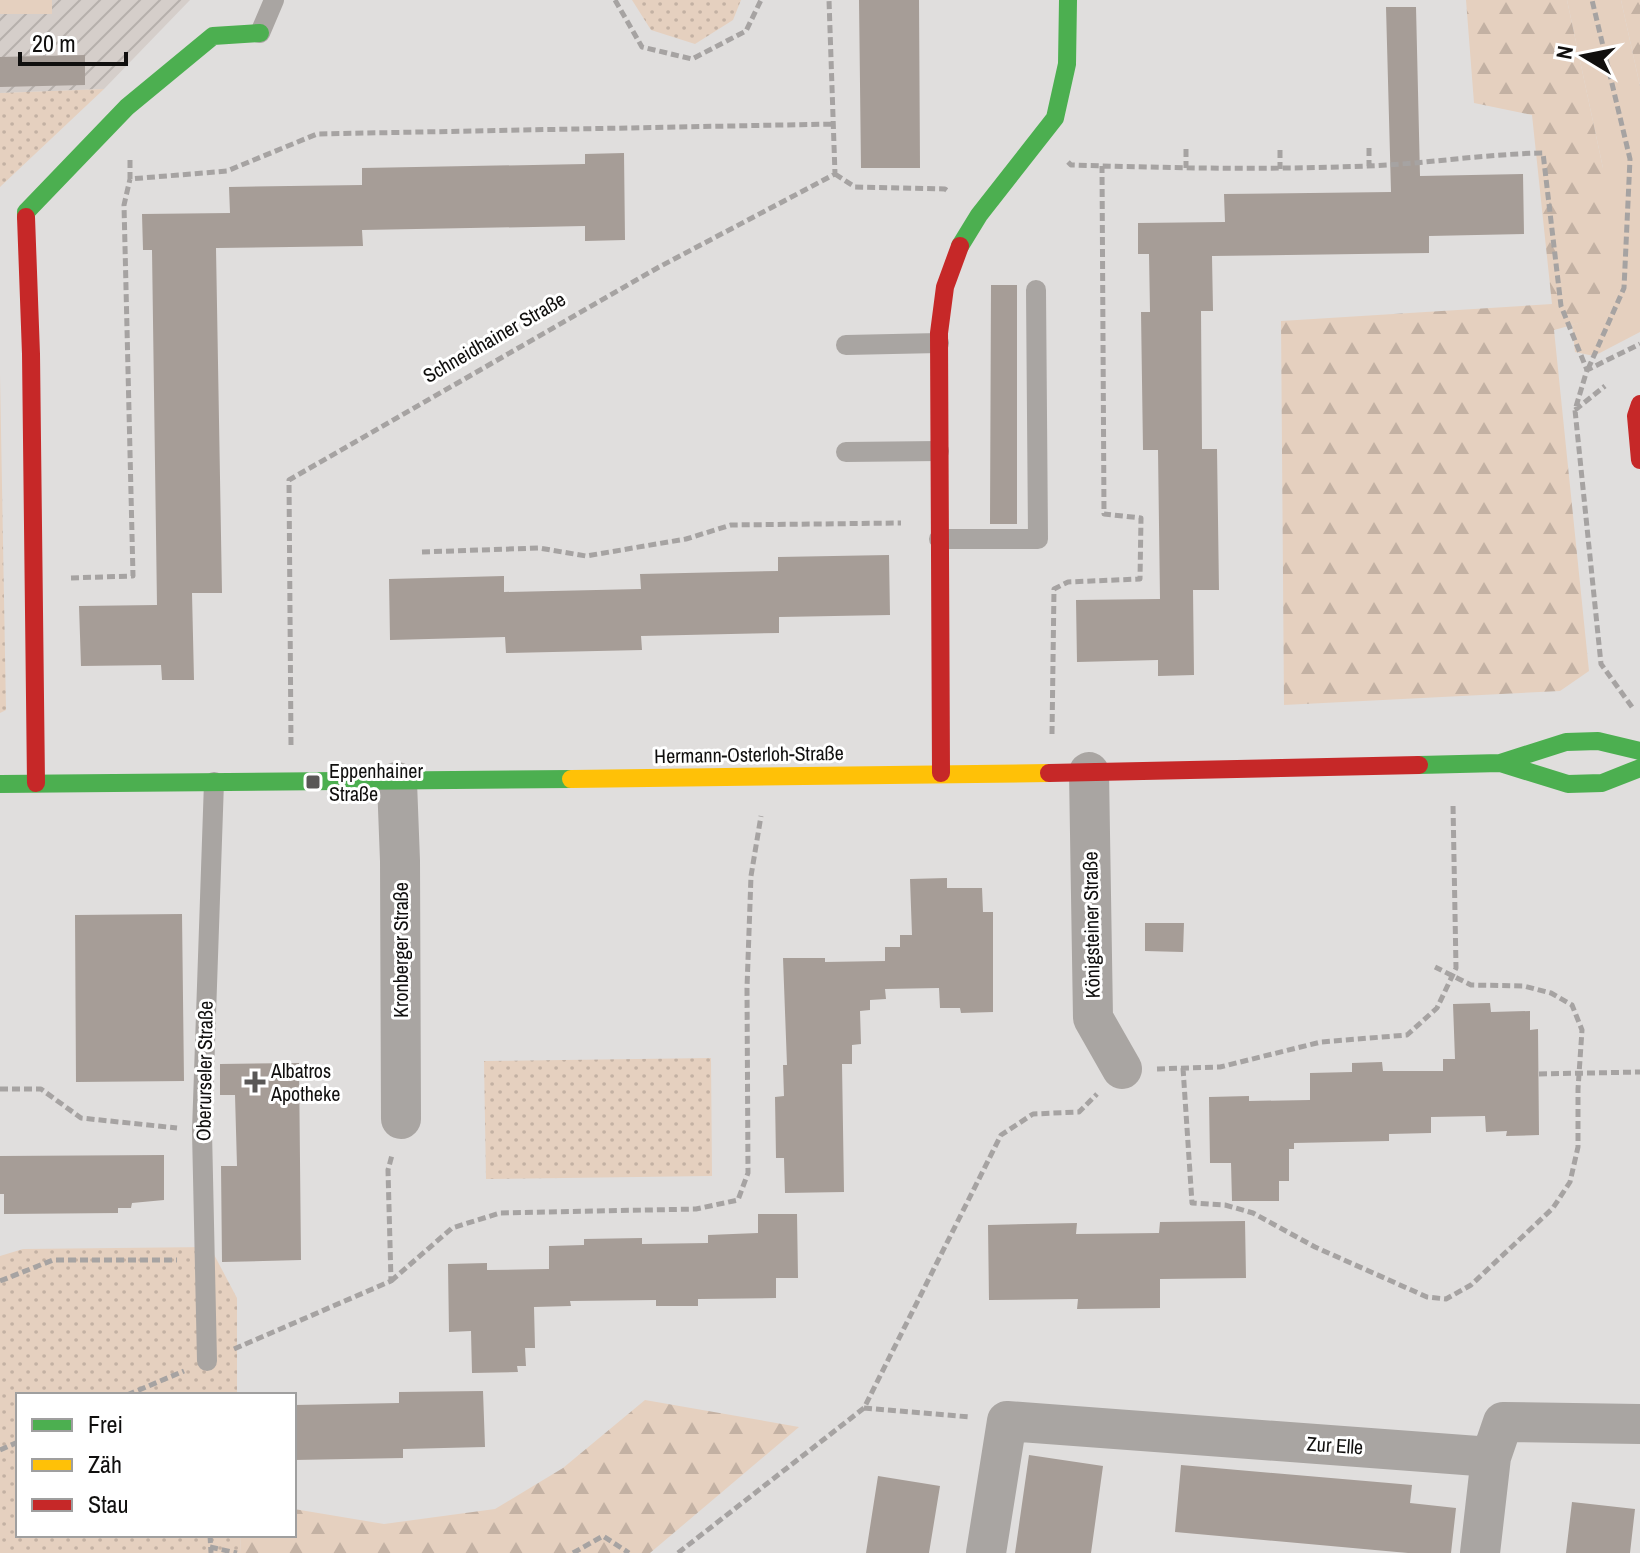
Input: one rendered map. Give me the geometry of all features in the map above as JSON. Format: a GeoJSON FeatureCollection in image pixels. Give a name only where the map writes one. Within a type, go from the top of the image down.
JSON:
{"type":"FeatureCollection","features":[{"type":"Feature","properties":{"kind":"street"},"geometry":{"type":"LineString","coordinates":[[941,773],[939,343],[945,287],[960,245],[979,215],[1055,118],[1067,64],[1068,0]]}},
{"type":"Feature","properties":{"kind":"street"},"geometry":{"type":"LineString","coordinates":[[36,783],[26,212],[127,107],[213,36],[260,33]]}},
{"type":"Feature","properties":{"kind":"street"},"geometry":{"type":"LineString","coordinates":[[1640,404],[1636,416],[1640,460]]}},
{"type":"Feature","properties":{"kind":"street","name":"Hermann-Osterloh-Straße"},"geometry":{"type":"LineString","coordinates":[[0,784],[397,782],[1500,763],[1566,742],[1598,741],[1640,751]]}},
{"type":"Feature","properties":{"kind":"street","name":"Hermann-Osterloh-Straße"},"geometry":{"type":"LineString","coordinates":[[1500,763],[1568,784],[1602,783],[1640,768]]}},
{"type":"Feature","properties":{"kind":"street","name":"Königsteiner Straße"},"geometry":{"type":"LineString","coordinates":[[1070,772],[1093,1018],[1122,1069]]}},
{"type":"Feature","properties":{"kind":"street","name":"Kronberger Straße"},"geometry":{"type":"LineString","coordinates":[[397,782],[401,1119]]}},
{"type":"Feature","properties":{"kind":"street"},"geometry":{"type":"LineString","coordinates":[[986,1553],[1007,1421]]}},
{"type":"Feature","properties":{"kind":"street","name":"Zur Elle"},"geometry":{"type":"LineString","coordinates":[[1007,1421],[1491,1457]]}},
{"type":"Feature","properties":{"kind":"street"},"geometry":{"type":"LineString","coordinates":[[1480,1553],[1491,1457],[1503,1422],[1640,1424]]}},
{"type":"Feature","properties":{"kind":"lane"},"geometry":{"type":"LineString","coordinates":[[260,33],[274,0]]}},
{"type":"Feature","properties":{"kind":"lane"},"geometry":{"type":"LineString","coordinates":[[939,530],[1038,539],[1036,290]]}},
{"type":"Feature","properties":{"kind":"lane"},"geometry":{"type":"LineString","coordinates":[[846,345],[939,343]]}},
{"type":"Feature","properties":{"kind":"lane"},"geometry":{"type":"LineString","coordinates":[[846,452],[939,451]]}},
{"type":"Feature","properties":{"kind":"lane","name":"Oberurseler Straße"},"geometry":{"type":"LineString","coordinates":[[207,1361],[202,1131],[214,782]]}},
{"type":"Feature","properties":{"kind":"path"},"geometry":{"type":"LineString","coordinates":[[615,0],[642,47],[692,59],[746,31],[761,0]]}},
{"type":"Feature","properties":{"kind":"path"},"geometry":{"type":"LineString","coordinates":[[829,0],[835,174],[855,187],[945,189],[979,215]]}},
{"type":"Feature","properties":{"kind":"path"},"geometry":{"type":"LineString","coordinates":[[1592,0],[1630,159],[1624,288],[1587,370],[1575,410],[1601,664],[1640,718]]}},
{"type":"Feature","properties":{"kind":"path"},"geometry":{"type":"LineString","coordinates":[[34,578],[133,576],[124,205],[130,179],[127,107]]}},
{"type":"Feature","properties":{"kind":"path"},"geometry":{"type":"LineString","coordinates":[[130,179],[227,171],[317,134],[833,124]]}},
{"type":"Feature","properties":{"kind":"path"},"geometry":{"type":"LineString","coordinates":[[1041,137],[1071,165],[1102,166],[1280,169],[1369,166],[1543,153],[1561,306],[1587,370]]}},
{"type":"Feature","properties":{"kind":"path"},"geometry":{"type":"LineString","coordinates":[[1369,148],[1369,166]]}},
{"type":"Feature","properties":{"kind":"path"},"geometry":{"type":"LineString","coordinates":[[1186,149],[1186,168]]}},
{"type":"Feature","properties":{"kind":"path"},"geometry":{"type":"LineString","coordinates":[[1280,150],[1280,169]]}},
{"type":"Feature","properties":{"kind":"path"},"geometry":{"type":"LineString","coordinates":[[1070,772],[1054,589],[1068,582],[1140,579],[1141,518],[1104,514],[1102,166]]}},
{"type":"Feature","properties":{"kind":"path","name":"Schneidhainer Straße"},"geometry":{"type":"LineString","coordinates":[[290,782],[289,480],[659,267],[835,174]]}},
{"type":"Feature","properties":{"kind":"path"},"geometry":{"type":"LineString","coordinates":[[1587,370],[1640,344]]}},
{"type":"Feature","properties":{"kind":"path"},"geometry":{"type":"LineString","coordinates":[[422,552],[539,548],[586,556],[686,539],[731,525],[939,530]]}},
{"type":"Feature","properties":{"kind":"path"},"geometry":{"type":"LineString","coordinates":[[132,1393],[391,1281],[452,1228],[500,1213],[696,1209],[738,1200],[748,1173],[747,988],[751,876],[769,776]]}},
{"type":"Feature","properties":{"kind":"path"},"geometry":{"type":"LineString","coordinates":[[678,1553],[864,1408],[1001,1135],[1033,1114],[1079,1112],[1122,1069],[1220,1067],[1321,1042],[1407,1035],[1437,1008],[1456,968],[1453,799]]}},
{"type":"Feature","properties":{"kind":"path"},"geometry":{"type":"LineString","coordinates":[[1183,1068],[1192,1203],[1225,1205],[1253,1213],[1315,1247],[1427,1297],[1446,1299],[1471,1285],[1553,1208],[1570,1182],[1578,1147],[1582,1030],[1572,1005],[1551,993],[1524,986],[1471,985],[1435,967]]}},
{"type":"Feature","properties":{"kind":"path"},"geometry":{"type":"LineString","coordinates":[[1539,1074],[1640,1072]]}},
{"type":"Feature","properties":{"kind":"path"},"geometry":{"type":"LineString","coordinates":[[0,1089],[41,1089],[81,1118],[202,1131]]}},
{"type":"Feature","properties":{"kind":"path"},"geometry":{"type":"LineString","coordinates":[[391,1281],[388,1170],[401,1119]]}},
{"type":"Feature","properties":{"kind":"path"},"geometry":{"type":"LineString","coordinates":[[0,1281],[53,1260],[206,1260]]}},
{"type":"Feature","properties":{"kind":"path"},"geometry":{"type":"LineString","coordinates":[[864,1408],[1007,1421]]}},
{"type":"Feature","properties":{"kind":"path"},"geometry":{"type":"LineString","coordinates":[[573,1553],[603,1536],[629,1553]]}},
{"type":"Feature","properties":{"kind":"path"},"geometry":{"type":"LineString","coordinates":[[210,1550],[237,1553]]}},
{"type":"Feature","properties":{"kind":"shaded area"},"geometry":{"type":"Polygon","coordinates":[[[0,0],[190,0],[104,89],[0,93],[0,0]]]}},
{"type":"Feature","properties":{"kind":"green space"},"geometry":{"type":"Polygon","coordinates":[[[0,0],[52,0],[52,14],[0,14],[0,0]]]}},
{"type":"Feature","properties":{"kind":"green space"},"geometry":{"type":"Polygon","coordinates":[[[632,0],[741,0],[733,20],[695,44],[651,30],[632,0]]]}},
{"type":"Feature","properties":{"kind":"green space"},"geometry":{"type":"Polygon","coordinates":[[[1466,0],[1567,0],[1603,168],[1604,276],[1594,319],[1554,330],[1589,671],[1560,691],[1284,705],[1281,321],[1552,304],[1532,115],[1474,103],[1466,0]]]}},
{"type":"Feature","properties":{"kind":"green space"},"geometry":{"type":"Polygon","coordinates":[[[1567,0],[1621,0],[1640,86],[1640,332],[1594,356],[1575,352],[1572,325],[1594,318],[1603,168],[1567,0]]]}},
{"type":"Feature","properties":{"kind":"green space"},"geometry":{"type":"Polygon","coordinates":[[[1621,0],[1640,0],[1640,86],[1621,0]]]}},
{"type":"Feature","properties":{"kind":"green space"},"geometry":{"type":"Polygon","coordinates":[[[104,89],[0,187],[0,93],[104,89]]]}},
{"type":"Feature","properties":{"kind":"green space"},"geometry":{"type":"Polygon","coordinates":[[[0,374],[6,710],[0,713],[0,374]]]}},
{"type":"Feature","properties":{"kind":"green space"},"geometry":{"type":"Polygon","coordinates":[[[711,1058],[712,1176],[486,1179],[484,1061],[711,1058]]]}},
{"type":"Feature","properties":{"kind":"green space"},"geometry":{"type":"Polygon","coordinates":[[[210,1247],[237,1298],[237,1393],[16,1393],[16,1537],[240,1537],[241,1553],[0,1553],[0,1256],[23,1249],[210,1247]]]}},
{"type":"Feature","properties":{"kind":"green space"},"geometry":{"type":"Polygon","coordinates":[[[645,1400],[799,1427],[650,1553],[241,1553],[240,1537],[296,1537],[296,1509],[384,1524],[495,1509],[563,1468],[645,1400]]]}},
{"type":"Feature","properties":{"kind":"building"},"geometry":{"type":"Polygon","coordinates":[[[859,0],[919,0],[920,168],[861,168],[859,0]]]}},
{"type":"Feature","properties":{"kind":"building"},"geometry":{"type":"Polygon","coordinates":[[[1386,7],[1416,7],[1420,176],[1523,174],[1524,234],[1429,236],[1429,253],[1212,256],[1213,311],[1201,311],[1202,449],[1217,449],[1219,590],[1193,590],[1194,675],[1158,676],[1158,660],[1077,662],[1076,600],[1160,599],[1158,450],[1143,450],[1141,312],[1150,312],[1149,254],[1138,254],[1138,223],[1225,222],[1224,194],[1391,192],[1386,7]]]}},
{"type":"Feature","properties":{"kind":"building"},"geometry":{"type":"Polygon","coordinates":[[[85,55],[85,85],[0,87],[0,57],[85,55]]]}},
{"type":"Feature","properties":{"kind":"building"},"geometry":{"type":"Polygon","coordinates":[[[624,153],[625,240],[585,241],[585,226],[362,230],[363,246],[216,248],[222,593],[192,593],[194,680],[162,680],[161,665],[81,666],[79,606],[157,605],[152,250],[143,250],[142,214],[230,213],[229,187],[362,185],[362,168],[585,164],[585,154],[624,153]]]}},
{"type":"Feature","properties":{"kind":"building"},"geometry":{"type":"Polygon","coordinates":[[[991,285],[1017,285],[1017,524],[990,524],[991,285]]]}},
{"type":"Feature","properties":{"kind":"building"},"geometry":{"type":"Polygon","coordinates":[[[889,555],[890,615],[779,617],[779,633],[641,636],[642,650],[506,653],[505,637],[390,640],[389,579],[504,576],[504,592],[641,589],[640,574],[778,571],[778,557],[889,555]]]}},
{"type":"Feature","properties":{"kind":"building"},"geometry":{"type":"Polygon","coordinates":[[[947,878],[947,888],[982,888],[983,912],[993,912],[993,1012],[961,1013],[960,1008],[940,1008],[939,988],[885,989],[886,999],[870,1000],[870,1010],[860,1011],[861,1044],[852,1045],[852,1064],[842,1064],[844,1192],[785,1193],[784,1158],[776,1158],[775,1097],[784,1096],[783,1065],[787,1065],[783,958],[825,958],[825,962],[885,961],[885,947],[900,947],[900,935],[912,935],[910,879],[947,878]]]}},
{"type":"Feature","properties":{"kind":"building"},"geometry":{"type":"Polygon","coordinates":[[[182,914],[184,1081],[76,1082],[75,915],[182,914]]]}},
{"type":"Feature","properties":{"kind":"building"},"geometry":{"type":"Polygon","coordinates":[[[1145,923],[1184,923],[1183,952],[1145,951],[1145,923]]]}},
{"type":"Feature","properties":{"kind":"building"},"geometry":{"type":"Polygon","coordinates":[[[1490,1003],[1491,1012],[1530,1011],[1530,1030],[1538,1029],[1539,1135],[1506,1136],[1507,1131],[1486,1132],[1485,1116],[1431,1117],[1431,1133],[1389,1134],[1389,1141],[1294,1143],[1294,1149],[1289,1149],[1289,1181],[1279,1181],[1279,1201],[1232,1201],[1231,1163],[1210,1163],[1209,1097],[1249,1096],[1249,1101],[1310,1100],[1310,1073],[1352,1072],[1352,1063],[1382,1062],[1383,1071],[1443,1071],[1443,1059],[1455,1059],[1453,1004],[1490,1003]]]}},
{"type":"Feature","properties":{"kind":"building"},"geometry":{"type":"Polygon","coordinates":[[[299,1063],[301,1260],[222,1262],[221,1166],[237,1166],[235,1095],[220,1095],[220,1064],[299,1063]]]}},
{"type":"Feature","properties":{"kind":"building"},"geometry":{"type":"Polygon","coordinates":[[[164,1155],[164,1200],[132,1203],[131,1208],[118,1208],[118,1213],[4,1214],[4,1194],[0,1194],[0,1156],[164,1155]]]}},
{"type":"Feature","properties":{"kind":"building"},"geometry":{"type":"Polygon","coordinates":[[[758,1214],[797,1214],[798,1278],[776,1278],[776,1298],[698,1299],[698,1306],[656,1306],[656,1300],[570,1301],[571,1306],[534,1307],[535,1348],[525,1348],[526,1366],[517,1366],[518,1372],[472,1373],[471,1331],[449,1332],[448,1264],[487,1263],[487,1270],[549,1269],[549,1246],[584,1245],[584,1239],[642,1238],[642,1244],[708,1243],[708,1235],[758,1233],[758,1214]]]}},
{"type":"Feature","properties":{"kind":"building"},"geometry":{"type":"Polygon","coordinates":[[[1245,1221],[1246,1278],[1160,1279],[1160,1308],[1077,1309],[1078,1299],[989,1300],[988,1225],[1077,1223],[1076,1234],[1159,1233],[1160,1222],[1245,1221]]]}},
{"type":"Feature","properties":{"kind":"building"},"geometry":{"type":"Polygon","coordinates":[[[483,1391],[485,1447],[403,1449],[403,1458],[296,1460],[296,1405],[399,1403],[399,1392],[483,1391]]]}},
{"type":"Feature","properties":{"kind":"building"},"geometry":{"type":"Polygon","coordinates":[[[1029,1455],[1103,1466],[1091,1553],[1015,1553],[1029,1455]]]}},
{"type":"Feature","properties":{"kind":"building"},"geometry":{"type":"Polygon","coordinates":[[[1181,1465],[1412,1485],[1410,1503],[1456,1508],[1451,1553],[1408,1553],[1175,1532],[1181,1465]]]}},
{"type":"Feature","properties":{"kind":"building"},"geometry":{"type":"Polygon","coordinates":[[[878,1476],[940,1486],[929,1553],[866,1553],[878,1476]]]}},
{"type":"Feature","properties":{"kind":"building"},"geometry":{"type":"Polygon","coordinates":[[[1572,1502],[1635,1509],[1630,1553],[1566,1553],[1572,1502]]]}},
{"type":"Feature","properties":{"kind":"traffic: fast"},"geometry":{"type":"LineString","coordinates":[[960,246],[979,215],[1055,118],[1067,64],[1068,0]]}},
{"type":"Feature","properties":{"kind":"traffic: fast"},"geometry":{"type":"LineString","coordinates":[[26,217],[26,212],[127,107],[213,36],[260,33]]}},
{"type":"Feature","properties":{"kind":"traffic: fast"},"geometry":{"type":"LineString","coordinates":[[1419,765],[1500,763],[1566,742],[1598,741],[1640,751]]}},
{"type":"Feature","properties":{"kind":"traffic: fast"},"geometry":{"type":"LineString","coordinates":[[1500,763],[1568,784],[1602,783],[1640,768]]}},
{"type":"Feature","properties":{"kind":"traffic: fast"},"geometry":{"type":"LineString","coordinates":[[0,784],[571,779]]}},
{"type":"Feature","properties":{"kind":"traffic: slow"},"geometry":{"type":"LineString","coordinates":[[571,779],[1049,773]]}},
{"type":"Feature","properties":{"kind":"traffic: jam"},"geometry":{"type":"LineString","coordinates":[[26,217],[31,354],[36,783]]}},
{"type":"Feature","properties":{"kind":"traffic: jam"},"geometry":{"type":"LineString","coordinates":[[941,773],[939,333],[945,287],[960,246]]}},
{"type":"Feature","properties":{"kind":"traffic: jam"},"geometry":{"type":"LineString","coordinates":[[1640,404],[1636,416],[1640,460]]}},
{"type":"Feature","properties":{"kind":"traffic: jam"},"geometry":{"type":"LineString","coordinates":[[1049,773],[1419,765]]}},
{"type":"Feature","properties":{"kind":"place","name":"Eppenhainer Straße"},"geometry":{"type":"Point","coordinates":[313,782]}},
{"type":"Feature","properties":{"kind":"place","name":"Albatros Apotheke"},"geometry":{"type":"Point","coordinates":[255,1082]}}]}
